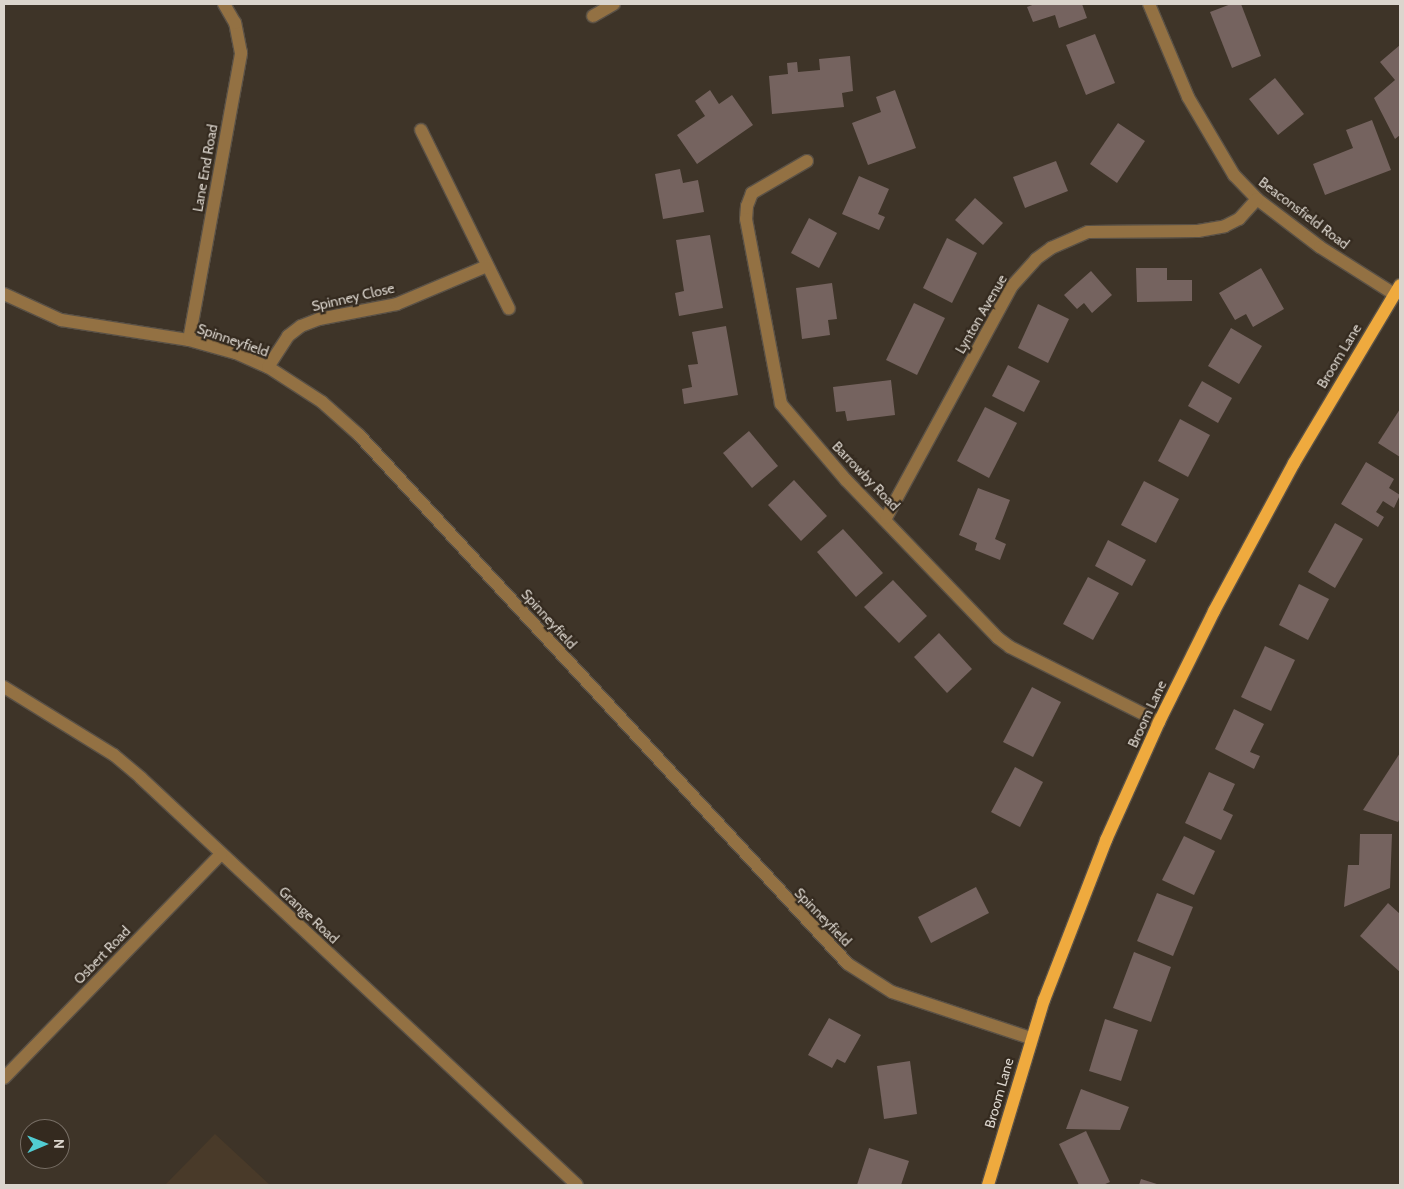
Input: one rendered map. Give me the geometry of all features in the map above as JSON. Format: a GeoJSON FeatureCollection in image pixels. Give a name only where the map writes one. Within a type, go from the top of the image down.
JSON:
{"type":"FeatureCollection","features":[{"type":"Feature","properties":{"kind":"main road","name":"Broom Lane"},"geometry":{"type":"LineString","coordinates":[[988,1185],[1030,1038],[1106,840],[1159,722],[1214,611],[1290,471],[1397,290]]}},
{"type":"Feature","properties":{"kind":"street","name":"Lane End Road"},"geometry":{"type":"LineString","coordinates":[[189,340],[241,53],[234,23],[224,4]]}},
{"type":"Feature","properties":{"kind":"street"},"geometry":{"type":"LineString","coordinates":[[593,16],[614,4]]}},
{"type":"Feature","properties":{"kind":"street","name":"Beaconsfield Road"},"geometry":{"type":"LineString","coordinates":[[1149,4],[1202,126],[1234,175],[1257,199],[1320,247],[1397,290]]}},
{"type":"Feature","properties":{"kind":"street"},"geometry":{"type":"LineString","coordinates":[[421,130],[509,309]]}},
{"type":"Feature","properties":{"kind":"street","name":"Barrowby Road"},"geometry":{"type":"LineString","coordinates":[[807,161],[752,193],[747,206],[746,220],[776,391],[790,417],[1010,647],[1159,722]]}},
{"type":"Feature","properties":{"kind":"street","name":"Lynton Avenue"},"geometry":{"type":"LineString","coordinates":[[886,518],[1012,286],[1036,259],[1051,248],[1088,232],[1207,231],[1226,226],[1239,219],[1257,199]]}},
{"type":"Feature","properties":{"kind":"street","name":"Spinney Close"},"geometry":{"type":"LineString","coordinates":[[268,367],[288,336],[301,326],[319,319],[397,304],[487,266]]}},
{"type":"Feature","properties":{"kind":"street","name":"Spinneyfield"},"geometry":{"type":"LineString","coordinates":[[4,294],[61,320],[189,340],[268,367],[322,402],[359,435],[848,964],[892,992],[1030,1038]]}},
{"type":"Feature","properties":{"kind":"street","name":"Grange Road"},"geometry":{"type":"LineString","coordinates":[[4,687],[114,755],[577,1185]]}},
{"type":"Feature","properties":{"kind":"street","name":"Osbert Road"},"geometry":{"type":"LineString","coordinates":[[4,1078],[221,854]]}},
{"type":"Feature","properties":{"kind":"shaded area"},"geometry":{"type":"Polygon","coordinates":[[[215,1134],[270,1185],[165,1185],[215,1134]]]}},
{"type":"Feature","properties":{"kind":"building"},"geometry":{"type":"Polygon","coordinates":[[[1035,4],[1082,4],[1087,18],[1059,28],[1055,15],[1033,22],[1027,7],[1035,4]]]}},
{"type":"Feature","properties":{"kind":"building"},"geometry":{"type":"Polygon","coordinates":[[[1231,4],[1241,4],[1261,56],[1232,68],[1210,12],[1231,4]]]}},
{"type":"Feature","properties":{"kind":"building"},"geometry":{"type":"Polygon","coordinates":[[[1095,34],[1115,83],[1086,95],[1066,45],[1095,34]]]}},
{"type":"Feature","properties":{"kind":"building"},"geometry":{"type":"Polygon","coordinates":[[[1400,45],[1400,135],[1395,139],[1374,98],[1395,80],[1380,62],[1400,45]]]}},
{"type":"Feature","properties":{"kind":"building"},"geometry":{"type":"Polygon","coordinates":[[[850,56],[853,91],[842,93],[844,107],[772,114],[769,76],[788,74],[787,63],[797,62],[798,72],[820,70],[819,59],[850,56]]]}},
{"type":"Feature","properties":{"kind":"building"},"geometry":{"type":"Polygon","coordinates":[[[1275,78],[1304,114],[1278,135],[1249,99],[1275,78]]]}},
{"type":"Feature","properties":{"kind":"building"},"geometry":{"type":"Polygon","coordinates":[[[710,90],[719,104],[732,95],[753,125],[697,164],[677,135],[705,116],[695,101],[710,90]]]}},
{"type":"Feature","properties":{"kind":"building"},"geometry":{"type":"Polygon","coordinates":[[[895,90],[916,148],[868,165],[852,123],[881,112],[876,97],[895,90]]]}},
{"type":"Feature","properties":{"kind":"building"},"geometry":{"type":"Polygon","coordinates":[[[1372,120],[1391,170],[1325,195],[1313,164],[1353,148],[1346,130],[1372,120]]]}},
{"type":"Feature","properties":{"kind":"building"},"geometry":{"type":"Polygon","coordinates":[[[1118,123],[1145,141],[1117,183],[1090,164],[1118,123]]]}},
{"type":"Feature","properties":{"kind":"building"},"geometry":{"type":"Polygon","coordinates":[[[1056,161],[1068,191],[1025,208],[1013,177],[1056,161]]]}},
{"type":"Feature","properties":{"kind":"building"},"geometry":{"type":"Polygon","coordinates":[[[680,169],[683,183],[698,180],[704,212],[663,219],[655,174],[680,169]]]}},
{"type":"Feature","properties":{"kind":"building"},"geometry":{"type":"Polygon","coordinates":[[[859,176],[889,189],[878,214],[885,217],[879,230],[842,214],[859,176]]]}},
{"type":"Feature","properties":{"kind":"building"},"geometry":{"type":"Polygon","coordinates":[[[975,198],[1003,223],[983,245],[955,220],[975,198]]]}},
{"type":"Feature","properties":{"kind":"building"},"geometry":{"type":"Polygon","coordinates":[[[809,218],[837,233],[819,268],[791,253],[809,218]]]}},
{"type":"Feature","properties":{"kind":"building"},"geometry":{"type":"Polygon","coordinates":[[[710,235],[723,308],[679,316],[675,293],[684,291],[676,240],[710,235]]]}},
{"type":"Feature","properties":{"kind":"building"},"geometry":{"type":"Polygon","coordinates":[[[947,238],[977,253],[952,303],[923,288],[947,238]]]}},
{"type":"Feature","properties":{"kind":"building"},"geometry":{"type":"Polygon","coordinates":[[[1136,268],[1167,268],[1167,280],[1192,280],[1192,301],[1137,302],[1136,268]]]}},
{"type":"Feature","properties":{"kind":"building"},"geometry":{"type":"Polygon","coordinates":[[[1261,268],[1284,309],[1253,327],[1246,314],[1235,320],[1219,293],[1261,268]]]}},
{"type":"Feature","properties":{"kind":"building"},"geometry":{"type":"Polygon","coordinates":[[[1091,271],[1112,295],[1092,313],[1084,303],[1077,309],[1064,295],[1091,271]]]}},
{"type":"Feature","properties":{"kind":"building"},"geometry":{"type":"Polygon","coordinates":[[[832,283],[837,319],[828,320],[830,335],[802,339],[796,288],[832,283]]]}},
{"type":"Feature","properties":{"kind":"building"},"geometry":{"type":"Polygon","coordinates":[[[914,303],[945,318],[917,375],[886,360],[914,303]]]}},
{"type":"Feature","properties":{"kind":"building"},"geometry":{"type":"Polygon","coordinates":[[[1038,304],[1069,319],[1048,363],[1018,348],[1038,304]]]}},
{"type":"Feature","properties":{"kind":"building"},"geometry":{"type":"Polygon","coordinates":[[[726,326],[738,395],[684,404],[682,389],[692,387],[688,365],[698,364],[692,332],[726,326]]]}},
{"type":"Feature","properties":{"kind":"building"},"geometry":{"type":"Polygon","coordinates":[[[1231,328],[1262,346],[1239,384],[1208,366],[1231,328]]]}},
{"type":"Feature","properties":{"kind":"building"},"geometry":{"type":"Polygon","coordinates":[[[1008,365],[1040,381],[1024,412],[992,396],[1008,365]]]}},
{"type":"Feature","properties":{"kind":"building"},"geometry":{"type":"Polygon","coordinates":[[[891,380],[895,415],[847,421],[845,411],[836,412],[833,387],[891,380]]]}},
{"type":"Feature","properties":{"kind":"building"},"geometry":{"type":"Polygon","coordinates":[[[1202,381],[1232,398],[1218,423],[1188,406],[1202,381]]]}},
{"type":"Feature","properties":{"kind":"building"},"geometry":{"type":"Polygon","coordinates":[[[985,407],[1017,423],[989,478],[957,461],[985,407]]]}},
{"type":"Feature","properties":{"kind":"building"},"geometry":{"type":"Polygon","coordinates":[[[1400,409],[1400,457],[1378,443],[1400,409]]]}},
{"type":"Feature","properties":{"kind":"building"},"geometry":{"type":"Polygon","coordinates":[[[1180,419],[1210,435],[1188,477],[1158,461],[1180,419]]]}},
{"type":"Feature","properties":{"kind":"building"},"geometry":{"type":"Polygon","coordinates":[[[749,431],[778,466],[752,488],[723,453],[749,431]]]}},
{"type":"Feature","properties":{"kind":"building"},"geometry":{"type":"Polygon","coordinates":[[[1366,462],[1394,479],[1389,488],[1400,495],[1394,508],[1383,501],[1376,512],[1384,517],[1378,527],[1341,504],[1366,462]]]}},
{"type":"Feature","properties":{"kind":"building"},"geometry":{"type":"Polygon","coordinates":[[[794,480],[827,516],[801,541],[768,505],[794,480]]]}},
{"type":"Feature","properties":{"kind":"building"},"geometry":{"type":"Polygon","coordinates":[[[1144,481],[1179,499],[1156,543],[1121,525],[1144,481]]]}},
{"type":"Feature","properties":{"kind":"building"},"geometry":{"type":"Polygon","coordinates":[[[978,488],[1010,500],[995,539],[1006,544],[1000,560],[975,550],[977,543],[959,535],[978,488]]]}},
{"type":"Feature","properties":{"kind":"building"},"geometry":{"type":"Polygon","coordinates":[[[1335,523],[1363,539],[1335,588],[1308,572],[1335,523]]]}},
{"type":"Feature","properties":{"kind":"building"},"geometry":{"type":"Polygon","coordinates":[[[843,529],[883,573],[856,597],[817,552],[843,529]]]}},
{"type":"Feature","properties":{"kind":"building"},"geometry":{"type":"Polygon","coordinates":[[[1108,540],[1146,560],[1132,586],[1095,566],[1108,540]]]}},
{"type":"Feature","properties":{"kind":"building"},"geometry":{"type":"Polygon","coordinates":[[[1088,577],[1119,593],[1093,640],[1063,624],[1088,577]]]}},
{"type":"Feature","properties":{"kind":"building"},"geometry":{"type":"Polygon","coordinates":[[[893,580],[927,616],[899,643],[864,607],[893,580]]]}},
{"type":"Feature","properties":{"kind":"building"},"geometry":{"type":"Polygon","coordinates":[[[1299,584],[1329,599],[1308,640],[1279,625],[1299,584]]]}},
{"type":"Feature","properties":{"kind":"building"},"geometry":{"type":"Polygon","coordinates":[[[939,633],[972,669],[947,693],[914,657],[939,633]]]}},
{"type":"Feature","properties":{"kind":"building"},"geometry":{"type":"Polygon","coordinates":[[[1265,646],[1295,660],[1271,711],[1241,697],[1265,646]]]}},
{"type":"Feature","properties":{"kind":"building"},"geometry":{"type":"Polygon","coordinates":[[[1032,687],[1061,702],[1033,757],[1003,742],[1032,687]]]}},
{"type":"Feature","properties":{"kind":"building"},"geometry":{"type":"Polygon","coordinates":[[[1234,709],[1264,724],[1250,752],[1260,756],[1254,769],[1215,749],[1234,709]]]}},
{"type":"Feature","properties":{"kind":"building"},"geometry":{"type":"Polygon","coordinates":[[[1400,753],[1400,818],[1398,822],[1363,810],[1400,753]]]}},
{"type":"Feature","properties":{"kind":"building"},"geometry":{"type":"Polygon","coordinates":[[[1015,767],[1043,782],[1020,827],[991,812],[1015,767]]]}},
{"type":"Feature","properties":{"kind":"building"},"geometry":{"type":"Polygon","coordinates":[[[1209,772],[1235,784],[1223,810],[1233,815],[1221,840],[1185,823],[1209,772]]]}},
{"type":"Feature","properties":{"kind":"building"},"geometry":{"type":"Polygon","coordinates":[[[1360,834],[1392,834],[1390,888],[1344,907],[1348,865],[1359,865],[1360,834]]]}},
{"type":"Feature","properties":{"kind":"building"},"geometry":{"type":"Polygon","coordinates":[[[1184,836],[1215,851],[1194,895],[1162,880],[1184,836]]]}},
{"type":"Feature","properties":{"kind":"building"},"geometry":{"type":"Polygon","coordinates":[[[976,887],[989,913],[931,943],[918,917],[976,887]]]}},
{"type":"Feature","properties":{"kind":"building"},"geometry":{"type":"Polygon","coordinates":[[[1157,893],[1193,907],[1173,956],[1137,941],[1157,893]]]}},
{"type":"Feature","properties":{"kind":"building"},"geometry":{"type":"Polygon","coordinates":[[[1388,903],[1400,914],[1400,972],[1360,936],[1388,903]]]}},
{"type":"Feature","properties":{"kind":"building"},"geometry":{"type":"Polygon","coordinates":[[[1134,952],[1171,967],[1151,1022],[1113,1008],[1134,952]]]}},
{"type":"Feature","properties":{"kind":"building"},"geometry":{"type":"Polygon","coordinates":[[[829,1018],[861,1035],[845,1063],[837,1059],[832,1068],[808,1055],[829,1018]]]}},
{"type":"Feature","properties":{"kind":"building"},"geometry":{"type":"Polygon","coordinates":[[[1105,1019],[1138,1030],[1121,1081],[1089,1071],[1105,1019]]]}},
{"type":"Feature","properties":{"kind":"building"},"geometry":{"type":"Polygon","coordinates":[[[910,1061],[917,1114],[884,1119],[877,1066],[910,1061]]]}},
{"type":"Feature","properties":{"kind":"building"},"geometry":{"type":"Polygon","coordinates":[[[1081,1089],[1129,1107],[1120,1130],[1066,1129],[1081,1089]]]}},
{"type":"Feature","properties":{"kind":"building"},"geometry":{"type":"Polygon","coordinates":[[[1086,1131],[1110,1182],[1103,1185],[1079,1185],[1059,1144],[1086,1131]]]}},
{"type":"Feature","properties":{"kind":"building"},"geometry":{"type":"Polygon","coordinates":[[[869,1148],[909,1161],[901,1185],[857,1185],[869,1148]]]}},
{"type":"Feature","properties":{"kind":"building"},"geometry":{"type":"Polygon","coordinates":[[[1141,1179],[1160,1185],[1139,1185],[1141,1179]]]}}]}
